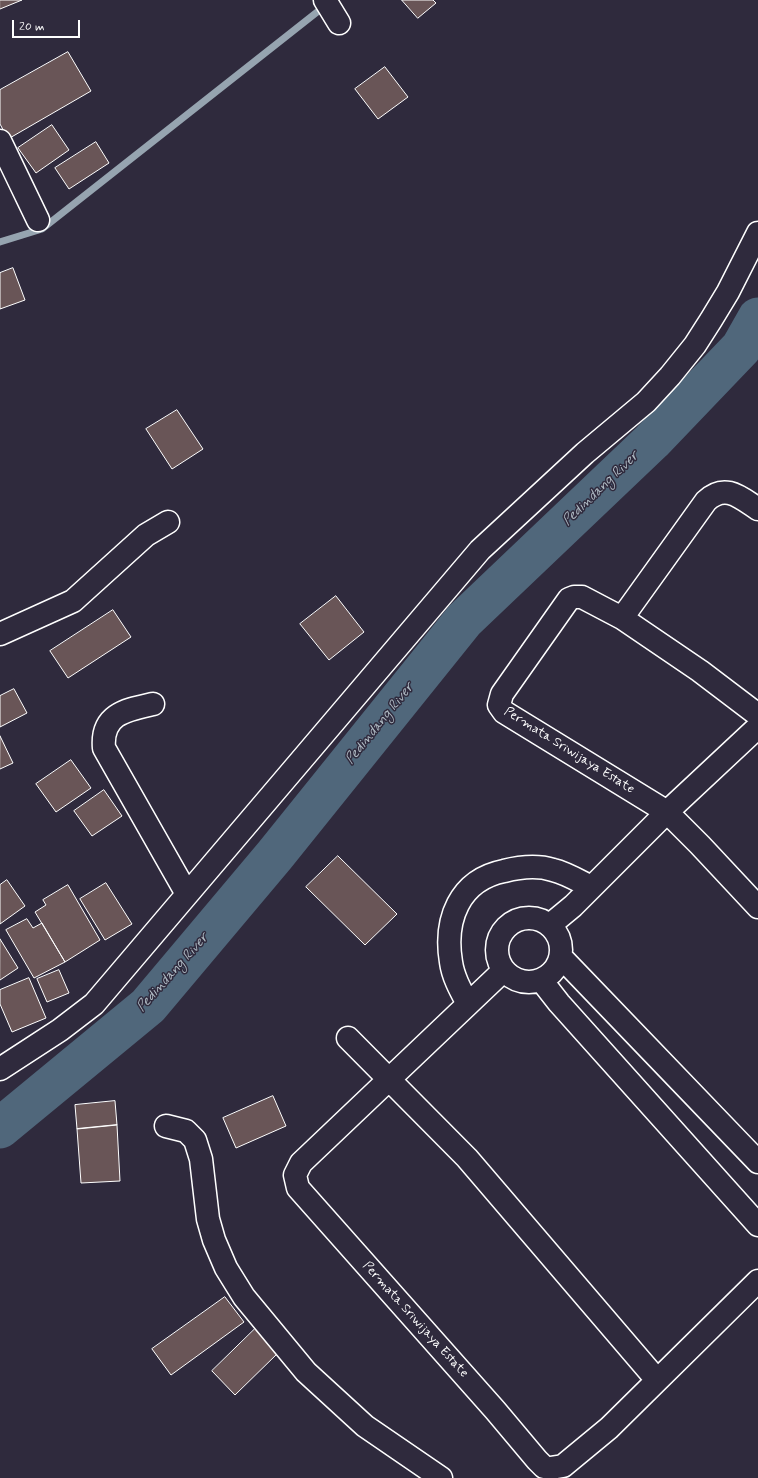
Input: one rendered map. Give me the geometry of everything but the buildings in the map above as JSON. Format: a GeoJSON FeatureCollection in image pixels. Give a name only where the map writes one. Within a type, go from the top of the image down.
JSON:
{"type":"FeatureCollection","features":[{"type":"Feature","properties":{"kind":"street"},"geometry":{"type":"LineString","coordinates":[[325,0],[340,24]]}},
{"type":"Feature","properties":{"kind":"street"},"geometry":{"type":"LineString","coordinates":[[0,141],[38,220]]}},
{"type":"Feature","properties":{"kind":"street"},"geometry":{"type":"LineString","coordinates":[[0,1069],[60,1030],[94,1004],[480,550],[585,453],[646,402],[670,376],[695,345],[711,320],[758,233]]}},
{"type":"Feature","properties":{"kind":"street"},"geometry":{"type":"LineString","coordinates":[[622,618],[706,501],[712,495],[717,492],[727,492],[758,509]]}},
{"type":"Feature","properties":{"kind":"street"},"geometry":{"type":"LineString","coordinates":[[0,634],[73,602],[146,536],[168,522]]}},
{"type":"Feature","properties":{"kind":"street","name":"Permata Sriwijaya Estate"},"geometry":{"type":"LineString","coordinates":[[758,715],[700,671],[622,618],[582,597],[574,597],[569,599],[502,694],[499,704],[504,712],[667,812],[758,907]]}},
{"type":"Feature","properties":{"kind":"street"},"geometry":{"type":"LineString","coordinates":[[153,704],[129,709],[110,721],[103,733],[104,748],[187,894]]}},
{"type":"Feature","properties":{"kind":"street"},"geometry":{"type":"LineString","coordinates":[[550,925],[573,906],[667,812],[758,727]]}},
{"type":"Feature","properties":{"kind":"street"},"geometry":{"type":"LineString","coordinates":[[468,1004],[458,985],[451,963],[448,938],[452,917],[465,892],[480,880],[497,872],[516,868],[536,867],[552,870],[569,876],[591,887]]}},
{"type":"Feature","properties":{"kind":"street"},"geometry":{"type":"LineString","coordinates":[[524,918],[538,919],[550,925],[560,940],[561,957],[556,968],[541,980],[531,983],[520,982],[503,971],[497,959],[496,945],[501,932],[511,923],[524,918]]}},
{"type":"Feature","properties":{"kind":"street"},"geometry":{"type":"LineString","coordinates":[[561,957],[758,1162]]}},
{"type":"Feature","properties":{"kind":"street","name":"Permata Sriwijaya Estate"},"geometry":{"type":"LineString","coordinates":[[503,971],[301,1163],[295,1175],[298,1188],[544,1467],[550,1468],[563,1466],[609,1428],[758,1281]]}},
{"type":"Feature","properties":{"kind":"street"},"geometry":{"type":"LineString","coordinates":[[541,980],[564,1009],[758,1225]]}},
{"type":"Feature","properties":{"kind":"street"},"geometry":{"type":"LineString","coordinates":[[348,1038],[467,1158],[657,1380]]}},
{"type":"Feature","properties":{"kind":"street"},"geometry":{"type":"LineString","coordinates":[[166,1126],[186,1131],[195,1140],[202,1159],[208,1219],[214,1240],[226,1268],[244,1297],[306,1372],[365,1426],[441,1478]]}},
{"type":"Feature","properties":{"kind":"waterway"},"geometry":{"type":"LineString","coordinates":[[0,242],[42,229],[326,5]]}},
{"type":"Feature","properties":{"kind":"waterway","name":"Pedindang River"},"geometry":{"type":"LineString","coordinates":[[0,1128],[148,1006],[275,855],[464,620],[652,441],[741,348],[758,318]]}}]}
